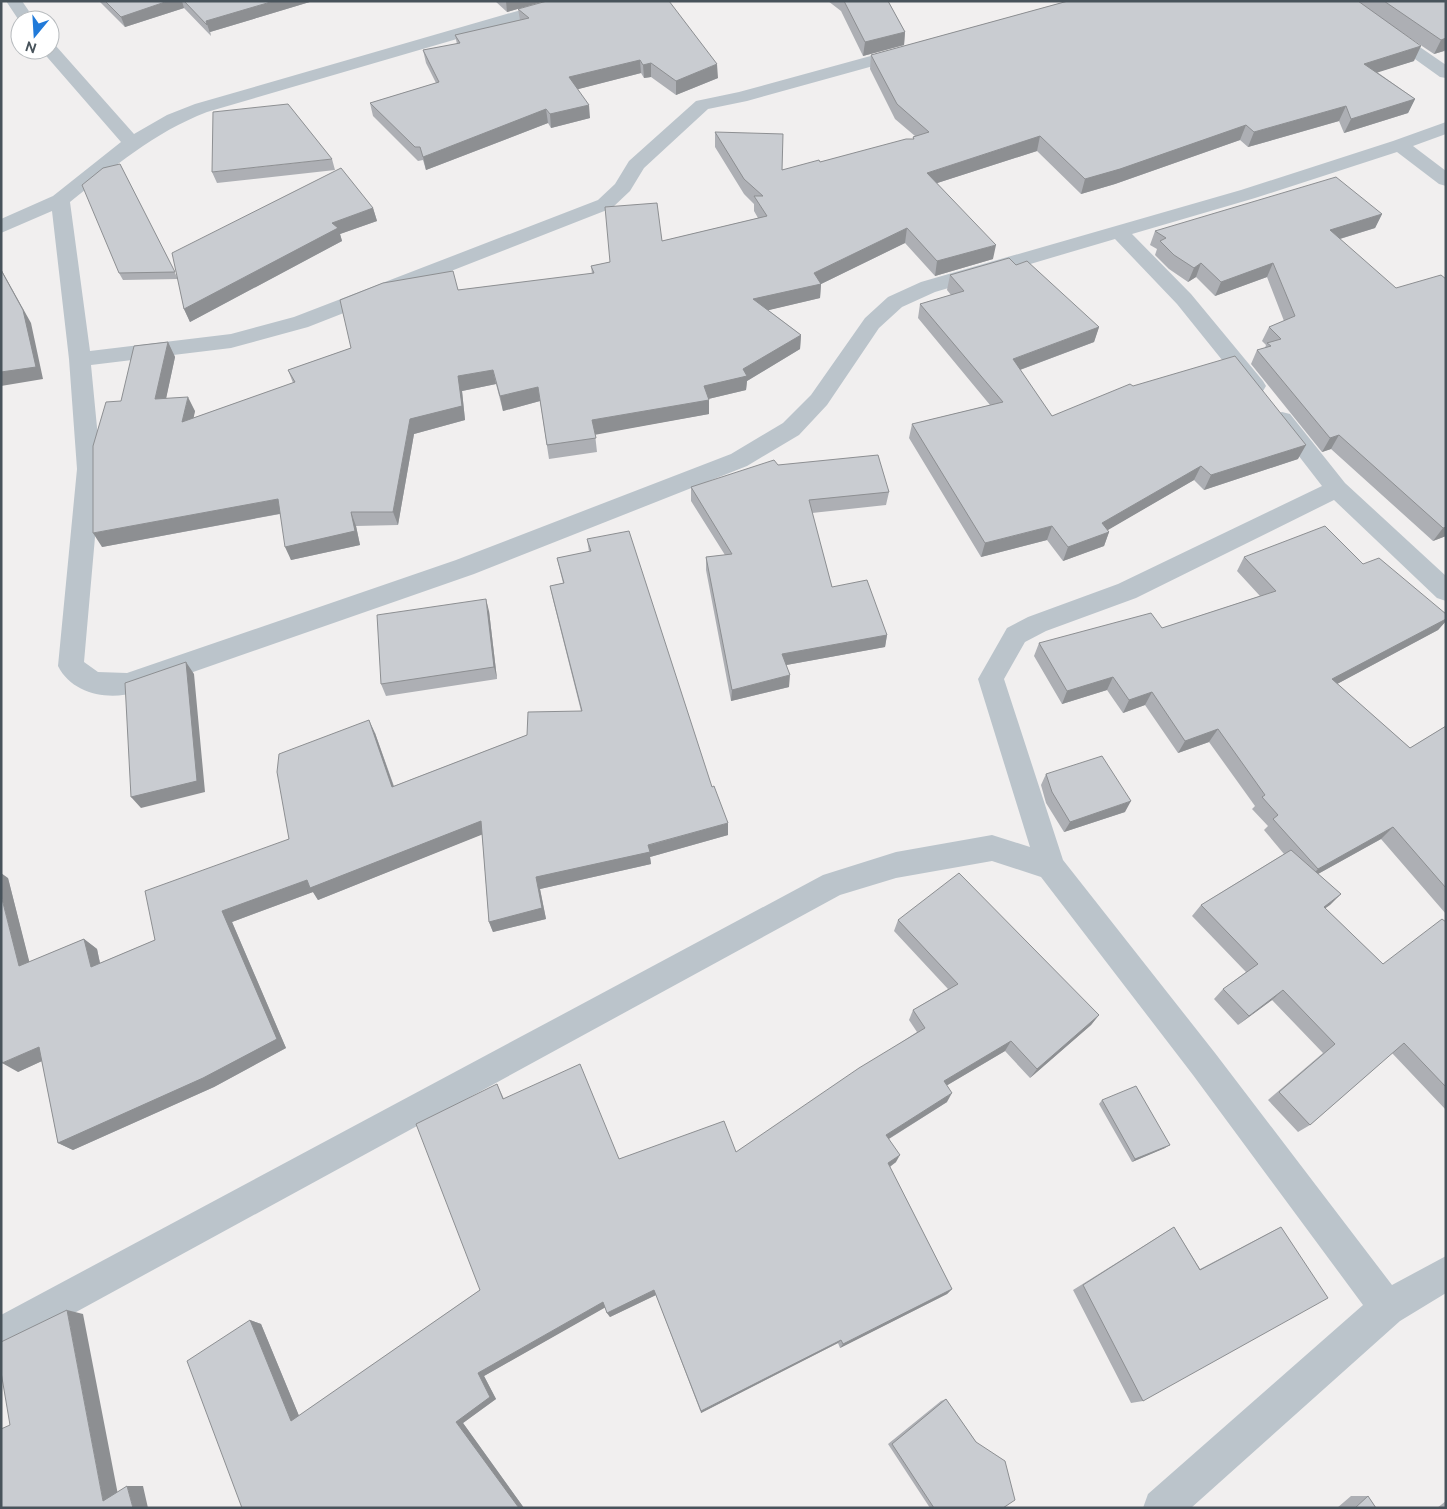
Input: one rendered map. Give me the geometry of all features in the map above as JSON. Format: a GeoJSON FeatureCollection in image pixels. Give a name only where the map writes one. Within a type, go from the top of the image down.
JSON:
{"type":"FeatureCollection","features":[{"type":"Feature","properties":{"kind":"street"},"geometry":{"type":"LineString","coordinates":[[1,5],[10,1]]}},
{"type":"Feature","properties":{"kind":"street"},"geometry":{"type":"LineString","coordinates":[[1,228],[60,200],[132,143],[173,119],[201,108],[571,1]]}},
{"type":"Feature","properties":{"kind":"street"},"geometry":{"type":"LineString","coordinates":[[1342,1],[1446,73]]}},
{"type":"Feature","properties":{"kind":"street"},"geometry":{"type":"LineString","coordinates":[[80,359],[231,341],[301,322],[605,204],[623,187],[636,165],[702,105],[741,97],[922,47]]}},
{"type":"Feature","properties":{"kind":"street"},"geometry":{"type":"LineString","coordinates":[[59,60],[132,143]]}},
{"type":"Feature","properties":{"kind":"street"},"geometry":{"type":"LineString","coordinates":[[60,200],[80,359],[89,469],[72,666],[92,683],[127,684],[465,567],[740,460],[791,429],[819,400],[850,352],[872,323],[895,302],[928,287],[1119,232],[1400,145],[1446,127]]}},
{"type":"Feature","properties":{"kind":"street"},"geometry":{"type":"LineString","coordinates":[[1400,145],[1446,180]]}},
{"type":"Feature","properties":{"kind":"street"},"geometry":{"type":"LineString","coordinates":[[1119,232],[1184,299],[1338,489],[1446,591]]}},
{"type":"Feature","properties":{"kind":"street"},"geometry":{"type":"LineString","coordinates":[[1338,489],[1126,591],[1037,624],[1016,635],[991,679],[1051,867],[1204,1064],[1388,1308]]}},
{"type":"Feature","properties":{"kind":"street"},"geometry":{"type":"LineString","coordinates":[[1,1335],[833,884],[896,865],[992,848],[1051,867]]}},
{"type":"Feature","properties":{"kind":"street"},"geometry":{"type":"LineString","coordinates":[[1162,1508],[1388,1308],[1446,1273]]}},
{"type":"Feature","properties":{"kind":"building"},"geometry":{"type":"Polygon","coordinates":[[[105,1],[168,1],[121,17],[105,1]]]}},
{"type":"Feature","properties":{"kind":"building"},"geometry":{"type":"Polygon","coordinates":[[[184,1],[274,1],[206,21],[207,25],[184,1]]]}},
{"type":"Feature","properties":{"kind":"building"},"geometry":{"type":"Polygon","coordinates":[[[547,1],[669,1],[717,64],[676,81],[651,63],[643,65],[640,60],[569,77],[589,105],[550,114],[546,109],[423,157],[420,147],[415,147],[370,103],[439,82],[423,50],[460,43],[455,35],[529,18],[518,9],[547,1]]]}},
{"type":"Feature","properties":{"kind":"building"},"geometry":{"type":"Polygon","coordinates":[[[844,1],[888,1],[905,32],[865,42],[844,1]]]}},
{"type":"Feature","properties":{"kind":"building"},"geometry":{"type":"Polygon","coordinates":[[[1068,1],[1358,1],[1421,46],[1364,64],[1415,99],[1351,119],[1346,106],[1254,132],[1246,125],[1120,169],[1085,179],[1040,136],[927,173],[996,245],[937,261],[907,228],[814,273],[821,284],[753,299],[801,335],[743,369],[747,376],[704,386],[709,400],[592,420],[596,438],[547,445],[538,387],[500,396],[493,370],[458,376],[462,406],[410,419],[393,512],[351,512],[355,531],[285,547],[278,499],[93,533],[93,446],[106,402],[121,401],[134,346],[168,342],[155,399],[188,397],[182,422],[295,382],[288,370],[351,348],[340,300],[383,283],[453,271],[458,290],[594,273],[591,266],[610,262],[605,207],[657,203],[662,241],[767,216],[754,196],[763,196],[744,179],[715,132],[783,134],[782,170],[906,139],[914,139],[913,137],[929,132],[897,104],[871,55],[1068,1]]]}},
{"type":"Feature","properties":{"kind":"building"},"geometry":{"type":"Polygon","coordinates":[[[1384,1],[1446,1],[1446,38],[1441,40],[1384,1]]]}},
{"type":"Feature","properties":{"kind":"building"},"geometry":{"type":"Polygon","coordinates":[[[288,104],[332,159],[212,172],[213,112],[288,104]]]}},
{"type":"Feature","properties":{"kind":"building"},"geometry":{"type":"Polygon","coordinates":[[[120,164],[175,272],[119,273],[82,185],[103,168],[120,164]]]}},
{"type":"Feature","properties":{"kind":"building"},"geometry":{"type":"Polygon","coordinates":[[[341,168],[373,208],[332,223],[338,228],[184,309],[172,253],[341,168]]]}},
{"type":"Feature","properties":{"kind":"building"},"geometry":{"type":"Polygon","coordinates":[[[1336,177],[1382,214],[1330,230],[1396,288],[1441,275],[1446,279],[1446,527],[1443,528],[1339,435],[1330,438],[1257,350],[1271,346],[1267,343],[1281,339],[1269,327],[1295,316],[1273,263],[1221,282],[1201,263],[1194,268],[1174,255],[1160,241],[1166,238],[1155,231],[1336,177]]]}},
{"type":"Feature","properties":{"kind":"building"},"geometry":{"type":"Polygon","coordinates":[[[1009,258],[1016,265],[1027,261],[1099,327],[1013,359],[1052,416],[1130,384],[1133,386],[1235,356],[1306,445],[1211,475],[1201,466],[1102,523],[1109,532],[1068,547],[1052,526],[985,543],[912,424],[1003,402],[920,304],[964,291],[950,275],[1009,258]]]}},
{"type":"Feature","properties":{"kind":"building"},"geometry":{"type":"Polygon","coordinates":[[[1,270],[23,310],[36,367],[1,372],[1,270]]]}},
{"type":"Feature","properties":{"kind":"building"},"geometry":{"type":"Polygon","coordinates":[[[878,455],[889,492],[809,500],[832,587],[867,580],[887,635],[782,654],[790,675],[732,690],[706,557],[732,554],[691,487],[774,460],[778,465],[878,455]]]}},
{"type":"Feature","properties":{"kind":"building"},"geometry":{"type":"Polygon","coordinates":[[[1325,526],[1363,564],[1379,558],[1446,614],[1446,619],[1332,679],[1410,748],[1446,726],[1446,888],[1393,827],[1318,869],[1273,819],[1278,815],[1262,797],[1265,795],[1218,729],[1185,741],[1152,692],[1129,700],[1113,677],[1067,691],[1039,643],[1151,613],[1162,628],[1276,591],[1244,557],[1325,526]]]}},
{"type":"Feature","properties":{"kind":"building"},"geometry":{"type":"Polygon","coordinates":[[[629,531],[712,787],[714,786],[728,823],[648,845],[650,852],[536,877],[542,908],[489,922],[481,821],[310,888],[307,880],[222,911],[277,1039],[203,1078],[58,1143],[39,1047],[2,1063],[1,895],[19,966],[84,939],[91,967],[155,940],[145,891],[289,839],[277,772],[279,754],[369,720],[392,787],[527,735],[528,712],[582,711],[550,586],[564,583],[557,558],[591,551],[587,539],[629,531]]]}},
{"type":"Feature","properties":{"kind":"building"},"geometry":{"type":"Polygon","coordinates":[[[486,599],[494,667],[381,684],[377,615],[486,599]]]}},
{"type":"Feature","properties":{"kind":"building"},"geometry":{"type":"Polygon","coordinates":[[[186,662],[197,781],[131,797],[125,683],[186,662]]]}},
{"type":"Feature","properties":{"kind":"building"},"geometry":{"type":"Polygon","coordinates":[[[1102,756],[1131,801],[1070,822],[1052,792],[1046,774],[1102,756]]]}},
{"type":"Feature","properties":{"kind":"building"},"geometry":{"type":"Polygon","coordinates":[[[1291,850],[1341,894],[1324,907],[1383,964],[1442,919],[1446,922],[1446,1087],[1404,1043],[1310,1125],[1279,1092],[1335,1044],[1283,990],[1249,1016],[1223,989],[1258,964],[1201,905],[1291,850]]]}},
{"type":"Feature","properties":{"kind":"building"},"geometry":{"type":"Polygon","coordinates":[[[959,873],[1099,1015],[1037,1069],[1011,1041],[944,1081],[952,1093],[886,1135],[900,1155],[888,1163],[952,1289],[843,1344],[841,1340],[701,1411],[654,1290],[607,1313],[603,1302],[478,1373],[490,1397],[456,1422],[519,1508],[242,1508],[187,1361],[250,1320],[291,1421],[480,1290],[416,1124],[497,1084],[503,1099],[580,1064],[619,1159],[724,1121],[736,1152],[859,1068],[925,1028],[913,1010],[958,984],[898,920],[959,873]]]}},
{"type":"Feature","properties":{"kind":"building"},"geometry":{"type":"Polygon","coordinates":[[[1136,1086],[1170,1145],[1135,1159],[1102,1100],[1136,1086]]]}},
{"type":"Feature","properties":{"kind":"building"},"geometry":{"type":"Polygon","coordinates":[[[1174,1227],[1200,1270],[1281,1227],[1328,1298],[1143,1401],[1083,1285],[1174,1227]]]}},
{"type":"Feature","properties":{"kind":"building"},"geometry":{"type":"Polygon","coordinates":[[[67,1310],[103,1501],[127,1486],[133,1508],[1,1508],[1,1429],[10,1425],[1,1372],[1,1342],[67,1310]]]}},
{"type":"Feature","properties":{"kind":"building"},"geometry":{"type":"Polygon","coordinates":[[[946,1399],[976,1442],[1005,1461],[1015,1500],[1003,1508],[934,1508],[892,1444],[946,1399]]]}},
{"type":"Feature","properties":{"kind":"building"},"geometry":{"type":"Polygon","coordinates":[[[1368,1496],[1376,1508],[1355,1508],[1368,1496]]]}}]}
